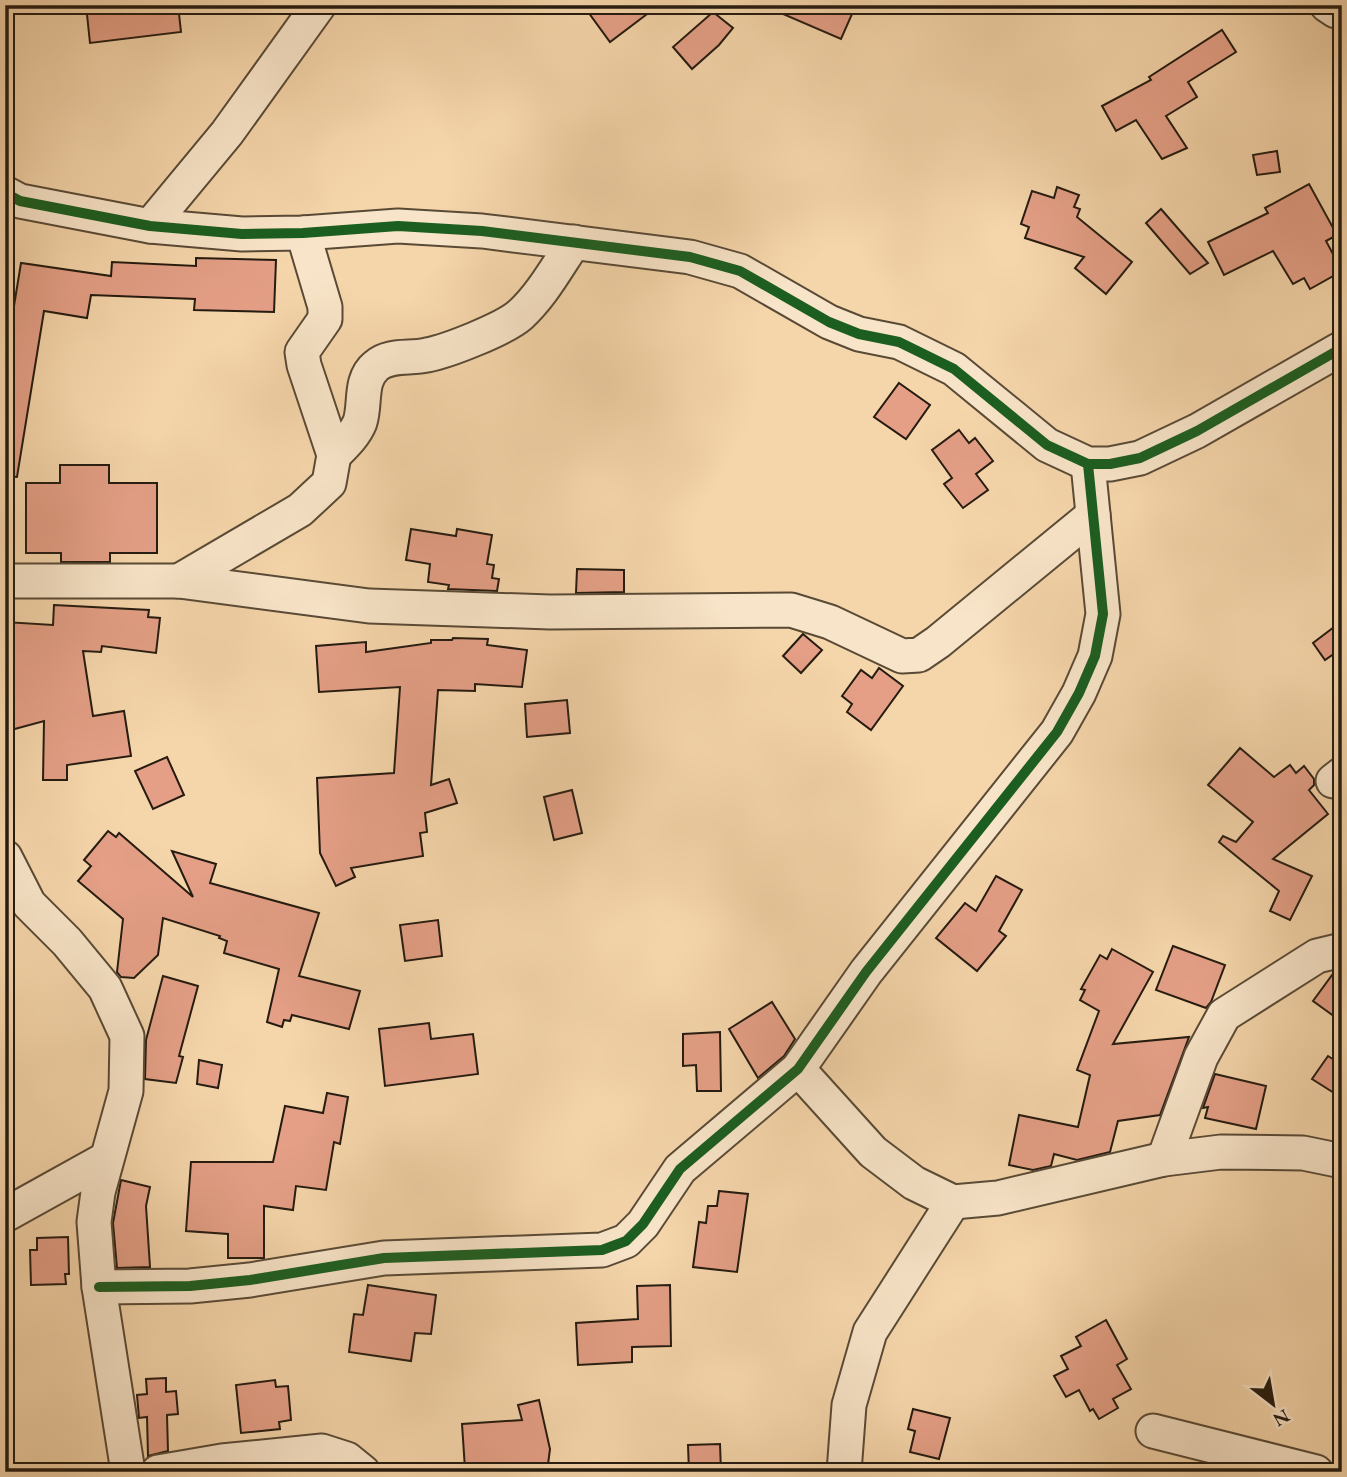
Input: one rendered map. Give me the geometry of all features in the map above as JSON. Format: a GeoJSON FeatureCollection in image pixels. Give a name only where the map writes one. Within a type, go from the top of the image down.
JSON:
{"type":"FeatureCollection","features":[{"type":"Feature","properties":{"kind":"street"},"geometry":{"type":"LineString","coordinates":[[150,226],[227,133],[318,5]]}},
{"type":"Feature","properties":{"kind":"street"},"geometry":{"type":"LineString","coordinates":[[1327,5],[1342,12]]}},
{"type":"Feature","properties":{"kind":"street"},"geometry":{"type":"LineString","coordinates":[[5,193],[20,201],[150,226],[242,234],[303,233],[398,226],[482,230],[690,257],[740,271],[829,322],[859,334],[899,342],[954,369],[1047,445],[1088,464],[1110,464],[1152,453],[1197,431],[1342,348]]}},
{"type":"Feature","properties":{"kind":"street"},"geometry":{"type":"LineString","coordinates":[[179,581],[300,510],[329,482],[334,455],[304,365],[303,352],[325,319],[325,307],[303,233]]}},
{"type":"Feature","properties":{"kind":"street"},"geometry":{"type":"LineString","coordinates":[[334,455],[348,441],[360,422],[364,390],[370,372],[377,364],[389,359],[426,356],[449,349],[518,317],[537,296],[574,242]]}},
{"type":"Feature","properties":{"kind":"street"},"geometry":{"type":"LineString","coordinates":[[99,1287],[214,1284],[384,1258],[602,1250],[626,1241],[643,1224],[680,1169],[798,1069],[866,972],[1057,732],[1079,694],[1095,656],[1103,614],[1088,464]]}},
{"type":"Feature","properties":{"kind":"street"},"geometry":{"type":"LineString","coordinates":[[5,581],[179,581],[369,606],[550,612],[791,610],[830,622],[902,656],[919,655],[1093,515]]}},
{"type":"Feature","properties":{"kind":"street"},"geometry":{"type":"LineString","coordinates":[[5,857],[29,904],[67,942],[105,988],[127,1036],[126,1091],[98,1192],[94,1222],[99,1287],[128,1472]]}},
{"type":"Feature","properties":{"kind":"street"},"geometry":{"type":"LineString","coordinates":[[1164,1158],[1201,1057],[1224,1015],[1317,956],[1342,950]]}},
{"type":"Feature","properties":{"kind":"street"},"geometry":{"type":"LineString","coordinates":[[798,1069],[873,1152],[914,1183],[953,1202],[998,1198],[1164,1158],[1221,1152],[1303,1153],[1342,1161]]}},
{"type":"Feature","properties":{"kind":"street"},"geometry":{"type":"LineString","coordinates":[[5,1215],[107,1159]]}},
{"type":"Feature","properties":{"kind":"street"},"geometry":{"type":"LineString","coordinates":[[844,1472],[849,1405],[870,1332],[953,1202]]}},
{"type":"Feature","properties":{"kind":"street"},"geometry":{"type":"LineString","coordinates":[[1153,1431],[1316,1472]]}},
{"type":"Feature","properties":{"kind":"street"},"geometry":{"type":"LineString","coordinates":[[158,1472],[223,1466],[322,1451],[347,1459],[363,1472]]}},
{"type":"Feature","properties":{"kind":"building"},"geometry":{"type":"Polygon","coordinates":[[[86,5],[178,5],[181,32],[90,43],[86,5]]]}},
{"type":"Feature","properties":{"kind":"building"},"geometry":{"type":"Polygon","coordinates":[[[583,5],[659,5],[610,42],[583,5]]]}},
{"type":"Feature","properties":{"kind":"building"},"geometry":{"type":"Polygon","coordinates":[[[762,5],[856,5],[841,39],[762,5]]]}},
{"type":"Feature","properties":{"kind":"building"},"geometry":{"type":"Polygon","coordinates":[[[713,12],[733,28],[719,45],[692,69],[673,47],[713,12]]]}},
{"type":"Feature","properties":{"kind":"building"},"geometry":{"type":"Polygon","coordinates":[[[1222,30],[1236,52],[1188,82],[1197,97],[1166,116],[1187,148],[1162,159],[1136,120],[1116,131],[1102,106],[1151,80],[1149,77],[1222,30]]]}},
{"type":"Feature","properties":{"kind":"building"},"geometry":{"type":"Polygon","coordinates":[[[1277,151],[1280,172],[1257,175],[1253,155],[1277,151]]]}},
{"type":"Feature","properties":{"kind":"building"},"geometry":{"type":"Polygon","coordinates":[[[1309,184],[1337,235],[1326,241],[1342,271],[1310,289],[1304,278],[1293,284],[1273,251],[1224,275],[1208,242],[1268,213],[1265,208],[1309,184]]]}},
{"type":"Feature","properties":{"kind":"building"},"geometry":{"type":"Polygon","coordinates":[[[1057,187],[1079,195],[1074,207],[1080,209],[1077,217],[1132,262],[1106,294],[1075,268],[1084,257],[1025,238],[1029,227],[1021,224],[1032,191],[1054,198],[1057,187]]]}},
{"type":"Feature","properties":{"kind":"building"},"geometry":{"type":"Polygon","coordinates":[[[1161,209],[1208,263],[1190,274],[1146,223],[1161,209]]]}},
{"type":"Feature","properties":{"kind":"building"},"geometry":{"type":"Polygon","coordinates":[[[196,258],[276,260],[274,312],[194,310],[195,299],[91,295],[87,318],[44,311],[17,477],[5,476],[5,361],[21,263],[111,276],[112,262],[196,266],[196,258]]]}},
{"type":"Feature","properties":{"kind":"building"},"geometry":{"type":"Polygon","coordinates":[[[899,383],[930,405],[906,439],[874,417],[899,383]]]}},
{"type":"Feature","properties":{"kind":"building"},"geometry":{"type":"Polygon","coordinates":[[[959,430],[969,443],[975,438],[993,461],[976,474],[988,490],[963,508],[944,484],[952,478],[932,450],[959,430]]]}},
{"type":"Feature","properties":{"kind":"building"},"geometry":{"type":"Polygon","coordinates":[[[60,465],[109,465],[109,483],[157,483],[157,553],[110,553],[110,562],[61,562],[61,553],[26,553],[26,483],[60,483],[60,465]]]}},
{"type":"Feature","properties":{"kind":"building"},"geometry":{"type":"Polygon","coordinates":[[[411,529],[456,536],[457,529],[492,535],[487,564],[494,565],[492,578],[499,579],[497,591],[448,589],[449,585],[428,582],[430,564],[406,560],[411,529]]]}},
{"type":"Feature","properties":{"kind":"building"},"geometry":{"type":"Polygon","coordinates":[[[577,569],[624,570],[624,592],[576,593],[577,569]]]}},
{"type":"Feature","properties":{"kind":"building"},"geometry":{"type":"Polygon","coordinates":[[[54,605],[149,610],[148,617],[160,618],[156,653],[102,646],[101,652],[83,651],[93,716],[124,711],[131,756],[67,765],[67,780],[43,780],[44,721],[11,730],[5,710],[5,622],[53,625],[54,605]]]}},
{"type":"Feature","properties":{"kind":"building"},"geometry":{"type":"Polygon","coordinates":[[[1342,621],[1342,648],[1325,660],[1313,643],[1342,621]]]}},
{"type":"Feature","properties":{"kind":"building"},"geometry":{"type":"Polygon","coordinates":[[[803,634],[822,650],[801,673],[783,656],[803,634]]]}},
{"type":"Feature","properties":{"kind":"building"},"geometry":{"type":"Polygon","coordinates":[[[453,638],[488,639],[487,645],[527,650],[522,687],[475,684],[475,691],[438,690],[431,785],[449,779],[457,803],[425,813],[427,832],[420,833],[423,856],[351,868],[355,877],[336,886],[320,853],[317,778],[394,773],[400,687],[319,692],[316,646],[366,642],[366,652],[453,638]]]}},
{"type":"Feature","properties":{"kind":"building"},"geometry":{"type":"Polygon","coordinates":[[[879,668],[903,686],[871,730],[847,712],[852,704],[842,696],[861,670],[872,678],[879,668]]]}},
{"type":"Feature","properties":{"kind":"building"},"geometry":{"type":"Polygon","coordinates":[[[567,700],[570,733],[527,737],[525,704],[567,700]]]}},
{"type":"Feature","properties":{"kind":"building"},"geometry":{"type":"Polygon","coordinates":[[[1240,748],[1274,777],[1290,765],[1296,773],[1304,766],[1314,779],[1314,785],[1309,790],[1328,814],[1273,859],[1312,876],[1290,920],[1270,911],[1279,891],[1219,842],[1223,836],[1236,842],[1253,822],[1208,785],[1240,748]]]}},
{"type":"Feature","properties":{"kind":"building"},"geometry":{"type":"Polygon","coordinates":[[[167,757],[184,795],[153,809],[135,771],[167,757]]]}},
{"type":"Feature","properties":{"kind":"building"},"geometry":{"type":"Polygon","coordinates":[[[572,790],[582,833],[554,840],[544,797],[572,790]]]}},
{"type":"Feature","properties":{"kind":"building"},"geometry":{"type":"Polygon","coordinates":[[[108,831],[116,837],[119,833],[193,897],[172,851],[216,864],[210,883],[319,913],[299,976],[360,991],[349,1029],[292,1015],[290,1021],[284,1020],[282,1027],[267,1022],[279,969],[224,953],[227,941],[219,938],[220,936],[163,918],[158,955],[134,978],[121,977],[117,972],[123,919],[78,881],[91,866],[84,860],[108,831]]]}},
{"type":"Feature","properties":{"kind":"building"},"geometry":{"type":"Polygon","coordinates":[[[996,876],[1022,890],[999,931],[1006,936],[977,971],[936,938],[965,903],[976,911],[996,876]]]}},
{"type":"Feature","properties":{"kind":"building"},"geometry":{"type":"Polygon","coordinates":[[[438,920],[442,956],[405,961],[400,925],[438,920]]]}},
{"type":"Feature","properties":{"kind":"building"},"geometry":{"type":"Polygon","coordinates":[[[1173,946],[1225,965],[1211,1002],[1206,1008],[1156,990],[1173,946]]]}},
{"type":"Feature","properties":{"kind":"building"},"geometry":{"type":"Polygon","coordinates":[[[1112,949],[1153,972],[1113,1044],[1189,1037],[1160,1115],[1118,1121],[1110,1152],[1077,1160],[1054,1154],[1051,1166],[1033,1170],[1009,1165],[1019,1115],[1078,1127],[1090,1075],[1077,1070],[1099,1011],[1080,1000],[1085,990],[1081,989],[1100,955],[1107,959],[1112,949]]]}},
{"type":"Feature","properties":{"kind":"building"},"geometry":{"type":"Polygon","coordinates":[[[1342,970],[1342,1022],[1313,1001],[1335,971],[1342,970]]]}},
{"type":"Feature","properties":{"kind":"building"},"geometry":{"type":"Polygon","coordinates":[[[163,976],[198,986],[179,1056],[183,1057],[176,1083],[145,1079],[146,1040],[163,976]]]}},
{"type":"Feature","properties":{"kind":"building"},"geometry":{"type":"Polygon","coordinates":[[[772,1002],[795,1039],[784,1056],[758,1078],[729,1029],[772,1002]]]}},
{"type":"Feature","properties":{"kind":"building"},"geometry":{"type":"Polygon","coordinates":[[[429,1023],[431,1039],[473,1034],[478,1074],[385,1086],[379,1029],[429,1023]]]}},
{"type":"Feature","properties":{"kind":"building"},"geometry":{"type":"Polygon","coordinates":[[[720,1032],[721,1091],[697,1091],[696,1065],[683,1066],[683,1034],[720,1032]]]}},
{"type":"Feature","properties":{"kind":"building"},"geometry":{"type":"Polygon","coordinates":[[[1328,1056],[1342,1065],[1342,1098],[1312,1079],[1328,1056]]]}},
{"type":"Feature","properties":{"kind":"building"},"geometry":{"type":"Polygon","coordinates":[[[199,1060],[222,1065],[218,1088],[197,1084],[199,1060]]]}},
{"type":"Feature","properties":{"kind":"building"},"geometry":{"type":"Polygon","coordinates":[[[1215,1074],[1266,1086],[1256,1129],[1205,1118],[1208,1107],[1203,1108],[1215,1074]]]}},
{"type":"Feature","properties":{"kind":"building"},"geometry":{"type":"Polygon","coordinates":[[[327,1093],[348,1097],[340,1144],[334,1142],[326,1190],[296,1186],[293,1210],[264,1206],[264,1258],[228,1258],[228,1234],[186,1231],[191,1162],[273,1162],[285,1106],[323,1113],[327,1093]]]}},
{"type":"Feature","properties":{"kind":"building"},"geometry":{"type":"Polygon","coordinates":[[[121,1180],[150,1187],[146,1206],[150,1267],[117,1268],[113,1223],[121,1180]]]}},
{"type":"Feature","properties":{"kind":"building"},"geometry":{"type":"Polygon","coordinates":[[[719,1191],[748,1194],[737,1272],[693,1267],[699,1222],[706,1223],[708,1206],[717,1206],[719,1191]]]}},
{"type":"Feature","properties":{"kind":"building"},"geometry":{"type":"Polygon","coordinates":[[[68,1237],[69,1274],[65,1274],[66,1284],[31,1285],[30,1250],[37,1250],[37,1238],[68,1237]]]}},
{"type":"Feature","properties":{"kind":"building"},"geometry":{"type":"Polygon","coordinates":[[[368,1285],[436,1295],[431,1334],[415,1333],[411,1361],[349,1352],[354,1314],[363,1315],[368,1285]]]}},
{"type":"Feature","properties":{"kind":"building"},"geometry":{"type":"Polygon","coordinates":[[[670,1285],[671,1346],[632,1347],[632,1362],[578,1365],[576,1323],[638,1319],[637,1286],[670,1285]]]}},
{"type":"Feature","properties":{"kind":"building"},"geometry":{"type":"Polygon","coordinates":[[[1106,1320],[1127,1359],[1117,1365],[1131,1389],[1113,1399],[1118,1408],[1099,1419],[1093,1409],[1090,1411],[1079,1390],[1066,1397],[1054,1376],[1068,1369],[1061,1356],[1081,1346],[1076,1337],[1106,1320]]]}},
{"type":"Feature","properties":{"kind":"building"},"geometry":{"type":"Polygon","coordinates":[[[166,1378],[166,1392],[176,1391],[178,1414],[167,1415],[168,1451],[148,1456],[147,1417],[139,1418],[137,1395],[147,1394],[146,1379],[166,1378]]]}},
{"type":"Feature","properties":{"kind":"building"},"geometry":{"type":"Polygon","coordinates":[[[275,1380],[276,1387],[288,1386],[291,1420],[279,1422],[280,1429],[241,1433],[236,1385],[275,1380]]]}},
{"type":"Feature","properties":{"kind":"building"},"geometry":{"type":"Polygon","coordinates":[[[539,1400],[550,1449],[547,1472],[477,1472],[477,1468],[465,1469],[462,1424],[522,1420],[518,1405],[539,1400]]]}},
{"type":"Feature","properties":{"kind":"building"},"geometry":{"type":"Polygon","coordinates":[[[913,1409],[950,1418],[939,1459],[910,1452],[915,1431],[908,1429],[913,1409]]]}},
{"type":"Feature","properties":{"kind":"building"},"geometry":{"type":"Polygon","coordinates":[[[720,1444],[721,1472],[689,1472],[688,1445],[720,1444]]]}},
{"type":"Feature","properties":{"kind":"cycle path"},"geometry":{"type":"LineString","coordinates":[[5,193],[20,201],[150,226],[242,234],[303,233],[398,226],[482,231],[690,257],[740,271],[829,322],[859,334],[899,342],[954,369],[1047,445],[1088,464],[1110,464],[1140,458],[1197,431],[1342,348]]}},
{"type":"Feature","properties":{"kind":"cycle path"},"geometry":{"type":"LineString","coordinates":[[99,1287],[190,1286],[250,1280],[384,1258],[602,1250],[626,1241],[643,1224],[680,1169],[798,1069],[866,972],[1057,732],[1079,693],[1095,656],[1103,614],[1088,464]]}}]}
